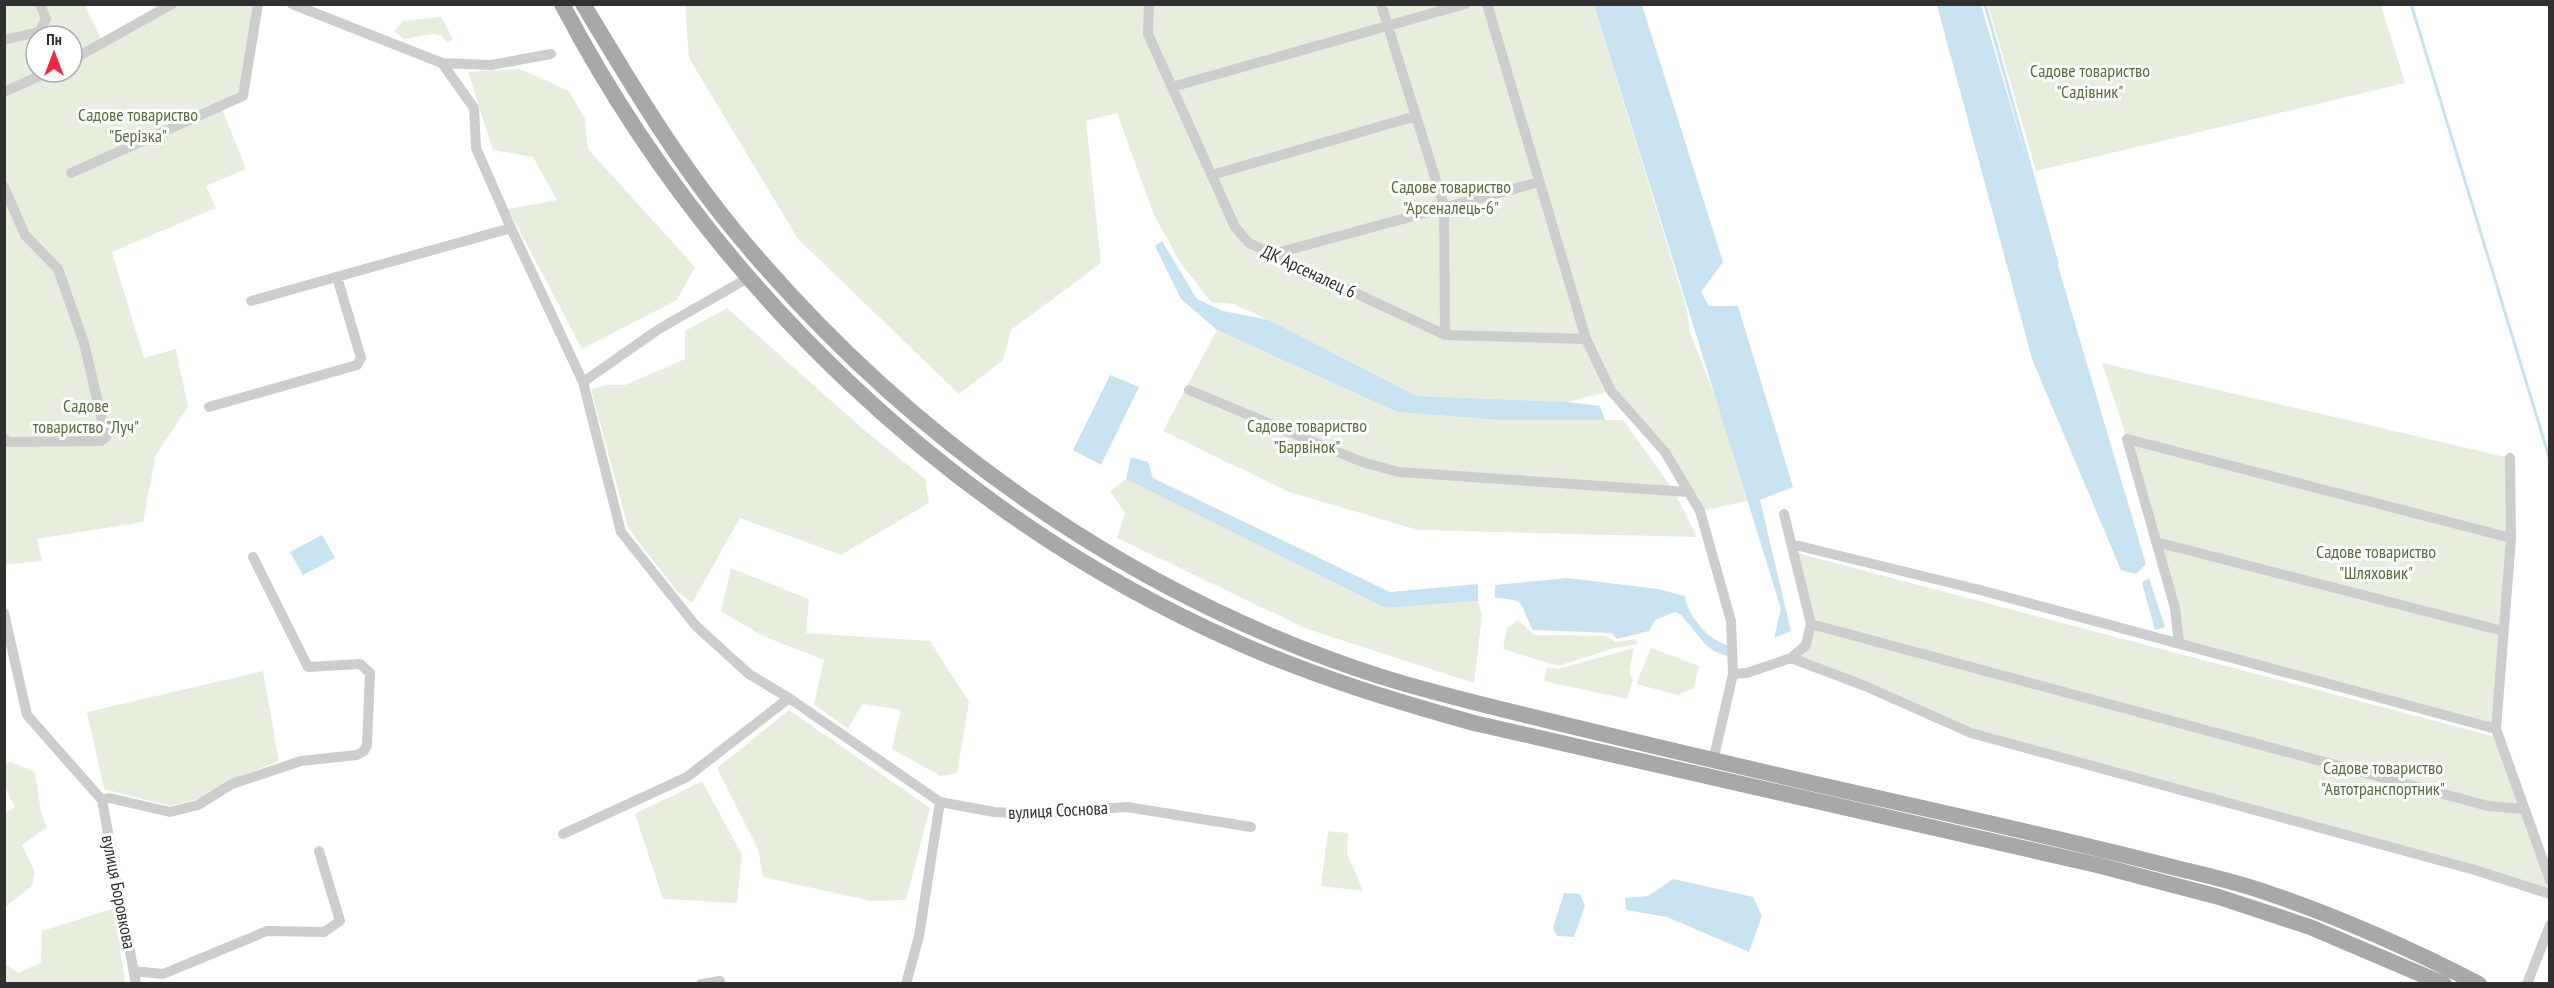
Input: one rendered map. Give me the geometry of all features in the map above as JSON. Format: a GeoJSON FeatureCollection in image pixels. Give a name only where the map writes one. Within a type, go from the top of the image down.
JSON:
{"type":"FeatureCollection","features":[{"type":"Feature","properties":{"kind":"main road"},"geometry":{"type":"LineString","coordinates":[[562,4],[641,139],[748,278],[817,351],[872,404],[976,490],[1100,571],[1171,611],[1241,644],[1397,701],[1474,723],[2097,865],[2219,897],[2343,940],[2444,984]]}},
{"type":"Feature","properties":{"kind":"main road"},"geometry":{"type":"LineString","coordinates":[[583,4],[653,120],[737,234],[819,326],[926,426],[997,480],[1141,572],[1236,619],[1291,643],[1379,675],[1713,761],[2121,854],[2259,890],[2394,941],[2479,984]]}},
{"type":"Feature","properties":{"kind":"street"},"geometry":{"type":"LineString","coordinates":[[4,40],[39,32],[46,19],[40,4]]}},
{"type":"Feature","properties":{"kind":"street"},"geometry":{"type":"LineString","coordinates":[[84,53],[172,4]]}},
{"type":"Feature","properties":{"kind":"street"},"geometry":{"type":"LineString","coordinates":[[71,173],[243,96],[258,4]]}},
{"type":"Feature","properties":{"kind":"street"},"geometry":{"type":"LineString","coordinates":[[292,4],[442,63],[491,65],[551,54]]}},
{"type":"Feature","properties":{"kind":"street","name":"ДК Арсеналец 6"},"geometry":{"type":"LineString","coordinates":[[1149,4],[1148,34],[1235,227],[1249,243],[1445,335],[1586,339]]}},
{"type":"Feature","properties":{"kind":"street"},"geometry":{"type":"LineString","coordinates":[[1381,4],[1444,206],[1445,335]]}},
{"type":"Feature","properties":{"kind":"street"},"geometry":{"type":"LineString","coordinates":[[1172,87],[1387,24],[1465,4]]}},
{"type":"Feature","properties":{"kind":"street"},"geometry":{"type":"LineString","coordinates":[[1487,4],[1586,339],[1611,391],[1665,452],[1700,512],[1731,621],[1733,674],[1713,761]]}},
{"type":"Feature","properties":{"kind":"street"},"geometry":{"type":"LineString","coordinates":[[442,63],[474,108],[476,148],[583,382],[621,532],[696,626],[749,674],[789,698],[940,802],[919,936],[906,984]]}},
{"type":"Feature","properties":{"kind":"street"},"geometry":{"type":"LineString","coordinates":[[4,92],[24,83]]}},
{"type":"Feature","properties":{"kind":"street"},"geometry":{"type":"LineString","coordinates":[[1212,176],[1416,116]]}},
{"type":"Feature","properties":{"kind":"street"},"geometry":{"type":"LineString","coordinates":[[1273,254],[1539,182]]}},
{"type":"Feature","properties":{"kind":"street"},"geometry":{"type":"LineString","coordinates":[[4,187],[25,235],[58,268],[84,343],[106,437],[101,441],[9,442],[4,440]]}},
{"type":"Feature","properties":{"kind":"street"},"geometry":{"type":"LineString","coordinates":[[251,301],[511,228]]}},
{"type":"Feature","properties":{"kind":"street"},"geometry":{"type":"LineString","coordinates":[[209,407],[357,365],[361,358],[337,277]]}},
{"type":"Feature","properties":{"kind":"street"},"geometry":{"type":"LineString","coordinates":[[583,382],[658,329],[748,278]]}},
{"type":"Feature","properties":{"kind":"street"},"geometry":{"type":"LineString","coordinates":[[1189,390],[1362,462],[1399,472],[1688,492]]}},
{"type":"Feature","properties":{"kind":"street"},"geometry":{"type":"LineString","coordinates":[[2179,643],[2175,608],[2127,439],[2511,538]]}},
{"type":"Feature","properties":{"kind":"street"},"geometry":{"type":"LineString","coordinates":[[2510,458],[2511,538],[2496,729],[2550,880]]}},
{"type":"Feature","properties":{"kind":"street"},"geometry":{"type":"LineString","coordinates":[[1733,674],[1748,673],[1791,658],[1806,645],[1811,624],[1784,514]]}},
{"type":"Feature","properties":{"kind":"street"},"geometry":{"type":"LineString","coordinates":[[2156,542],[2503,631]]}},
{"type":"Feature","properties":{"kind":"street"},"geometry":{"type":"LineString","coordinates":[[1791,544],[1980,590],[2496,729]]}},
{"type":"Feature","properties":{"kind":"street"},"geometry":{"type":"LineString","coordinates":[[4,614],[27,715],[102,800],[109,798],[170,812],[198,805],[232,784],[301,761],[357,755],[364,751],[367,745],[370,673],[360,664],[308,667],[253,557]]}},
{"type":"Feature","properties":{"kind":"street"},"geometry":{"type":"LineString","coordinates":[[1811,624],[2488,806],[2523,809]]}},
{"type":"Feature","properties":{"kind":"street"},"geometry":{"type":"LineString","coordinates":[[1791,658],[1865,686],[1971,734],[2475,870],[2550,894]]}},
{"type":"Feature","properties":{"kind":"street"},"geometry":{"type":"LineString","coordinates":[[562,834],[687,777],[789,698]]}},
{"type":"Feature","properties":{"kind":"street","name":"вулиця Боровкова"},"geometry":{"type":"LineString","coordinates":[[102,800],[136,984]]}},
{"type":"Feature","properties":{"kind":"street","name":"вулиця Соснова"},"geometry":{"type":"LineString","coordinates":[[940,802],[994,812],[1034,814],[1127,807],[1251,826]]}},
{"type":"Feature","properties":{"kind":"street"},"geometry":{"type":"LineString","coordinates":[[134,971],[163,974],[267,931],[324,932],[340,921],[319,851]]}},
{"type":"Feature","properties":{"kind":"street"},"geometry":{"type":"LineString","coordinates":[[2527,984],[2550,925]]}},
{"type":"Feature","properties":{"kind":"street"},"geometry":{"type":"LineString","coordinates":[[701,984],[720,981]]}},
{"type":"Feature","properties":{"kind":"green space"},"geometry":{"type":"Polygon","coordinates":[[[5,5],[85,5],[103,43],[172,5],[258,5],[246,88],[221,106],[246,169],[206,186],[216,208],[112,252],[144,358],[176,349],[188,407],[156,455],[143,522],[37,539],[42,561],[5,565],[5,5]]]}},
{"type":"Feature","properties":{"kind":"green space","name":"Садове товариство \"Арсеналець-6\""},"geometry":{"type":"Polygon","coordinates":[[[685,5],[1594,5],[1687,310],[1690,333],[1719,406],[1747,501],[1700,511],[1665,452],[1611,391],[1568,402],[1417,396],[1269,320],[1233,304],[1211,302],[1180,262],[1154,215],[1117,113],[1086,121],[1101,263],[1011,330],[1003,360],[959,394],[798,239],[689,58],[685,5]]]}},
{"type":"Feature","properties":{"kind":"green space","name":"Садове товариство \"Садівник\""},"geometry":{"type":"Polygon","coordinates":[[[1988,5],[2381,5],[2405,83],[2036,171],[1988,5]]]}},
{"type":"Feature","properties":{"kind":"green space"},"geometry":{"type":"Polygon","coordinates":[[[441,17],[453,39],[447,43],[442,36],[433,34],[404,39],[394,31],[403,21],[441,17]]]}},
{"type":"Feature","properties":{"kind":"green space"},"geometry":{"type":"Polygon","coordinates":[[[520,69],[569,91],[585,119],[588,149],[695,267],[677,300],[582,349],[508,209],[557,200],[533,157],[493,150],[468,72],[520,69]]]}},
{"type":"Feature","properties":{"kind":"green space"},"geometry":{"type":"Polygon","coordinates":[[[727,308],[864,430],[925,479],[929,503],[841,555],[740,518],[692,603],[677,591],[628,528],[591,389],[607,385],[625,385],[685,359],[685,331],[727,308]]]}},
{"type":"Feature","properties":{"kind":"green space","name":"Садове товариство \"Барвінок\""},"geometry":{"type":"Polygon","coordinates":[[[1217,330],[1397,412],[1498,420],[1623,420],[1674,491],[1697,537],[1418,530],[1289,492],[1163,431],[1217,330]]]}},
{"type":"Feature","properties":{"kind":"green space","name":"Садове товариство \"Шляховик\""},"geometry":{"type":"Polygon","coordinates":[[[2102,363],[2510,458],[2496,729],[2179,643],[2127,439],[2102,363]]]}},
{"type":"Feature","properties":{"kind":"green space"},"geometry":{"type":"Polygon","coordinates":[[[1126,479],[1385,608],[1478,601],[1482,616],[1474,683],[1307,629],[1117,538],[1125,513],[1110,491],[1126,479]]]}},
{"type":"Feature","properties":{"kind":"green space","name":"Садове товариство \"Автотранспортник\""},"geometry":{"type":"Polygon","coordinates":[[[1793,552],[2500,738],[2549,880],[2549,894],[1971,733],[1799,662],[1811,624],[1793,552]]]}},
{"type":"Feature","properties":{"kind":"green space"},"geometry":{"type":"Polygon","coordinates":[[[731,568],[809,599],[806,633],[930,641],[969,702],[957,773],[941,776],[892,749],[901,710],[862,704],[848,729],[814,704],[824,660],[761,635],[721,611],[731,568]]]}},
{"type":"Feature","properties":{"kind":"green space"},"geometry":{"type":"Polygon","coordinates":[[[1518,620],[1534,635],[1605,636],[1616,642],[1636,639],[1637,644],[1611,649],[1558,666],[1503,649],[1507,628],[1518,620]]]}},
{"type":"Feature","properties":{"kind":"green space"},"geometry":{"type":"Polygon","coordinates":[[[1634,648],[1629,672],[1633,680],[1627,699],[1544,681],[1547,667],[1558,669],[1634,648]]]}},
{"type":"Feature","properties":{"kind":"green space"},"geometry":{"type":"Polygon","coordinates":[[[1651,648],[1699,666],[1694,688],[1678,695],[1636,684],[1651,648]]]}},
{"type":"Feature","properties":{"kind":"green space"},"geometry":{"type":"Polygon","coordinates":[[[263,671],[279,761],[231,780],[198,799],[170,806],[104,789],[87,712],[263,671]]]}},
{"type":"Feature","properties":{"kind":"green space"},"geometry":{"type":"Polygon","coordinates":[[[789,710],[930,808],[906,900],[871,901],[763,877],[758,849],[717,768],[789,710]]]}},
{"type":"Feature","properties":{"kind":"green space"},"geometry":{"type":"Polygon","coordinates":[[[11,762],[35,772],[41,812],[47,827],[22,845],[35,872],[32,886],[5,907],[5,813],[15,808],[5,786],[5,764],[11,762]]]}},
{"type":"Feature","properties":{"kind":"green space"},"geometry":{"type":"Polygon","coordinates":[[[702,781],[742,855],[737,903],[663,899],[635,814],[702,781]]]}},
{"type":"Feature","properties":{"kind":"green space"},"geometry":{"type":"Polygon","coordinates":[[[1328,831],[1348,833],[1347,853],[1363,891],[1321,886],[1328,831]]]}},
{"type":"Feature","properties":{"kind":"green space"},"geometry":{"type":"Polygon","coordinates":[[[115,908],[125,983],[5,983],[5,964],[19,973],[41,962],[42,931],[115,908]]]}},
{"type":"Feature","properties":{"kind":"water"},"geometry":{"type":"Polygon","coordinates":[[[1594,5],[1642,5],[1723,262],[1701,292],[1709,306],[1738,306],[1793,487],[1760,500],[1791,631],[1774,638],[1781,609],[1594,5]]]}},
{"type":"Feature","properties":{"kind":"water"},"geometry":{"type":"Polygon","coordinates":[[[1937,5],[1981,5],[2146,564],[2136,574],[2121,570],[2032,359],[1937,5]]]}},
{"type":"Feature","properties":{"kind":"water"},"geometry":{"type":"Polygon","coordinates":[[[1162,241],[1197,299],[1223,311],[1269,320],[1417,396],[1568,402],[1600,406],[1605,420],[1498,420],[1397,412],[1217,330],[1181,299],[1155,246],[1162,241]]]}},
{"type":"Feature","properties":{"kind":"water"},"geometry":{"type":"Polygon","coordinates":[[[1110,375],[1139,387],[1101,465],[1073,450],[1110,375]]]}},
{"type":"Feature","properties":{"kind":"water"},"geometry":{"type":"Polygon","coordinates":[[[1131,457],[1148,462],[1153,478],[1390,592],[1478,584],[1478,601],[1385,608],[1126,479],[1131,457]]]}},
{"type":"Feature","properties":{"kind":"water"},"geometry":{"type":"Polygon","coordinates":[[[322,535],[335,558],[303,575],[290,552],[322,535]]]}},
{"type":"Feature","properties":{"kind":"water"},"geometry":{"type":"Polygon","coordinates":[[[1567,578],[1658,589],[1685,596],[1694,619],[1706,633],[1727,645],[1727,656],[1714,651],[1705,644],[1681,615],[1675,612],[1655,620],[1649,631],[1617,639],[1612,633],[1533,630],[1518,602],[1495,598],[1495,585],[1567,578]]]}},
{"type":"Feature","properties":{"kind":"water"},"geometry":{"type":"Polygon","coordinates":[[[2149,578],[2165,627],[2155,630],[2142,583],[2149,578]]]}},
{"type":"Feature","properties":{"kind":"water"},"geometry":{"type":"Polygon","coordinates":[[[1673,879],[1753,897],[1762,916],[1749,952],[1667,917],[1626,910],[1625,898],[1648,896],[1673,879]]]}},
{"type":"Feature","properties":{"kind":"water"},"geometry":{"type":"Polygon","coordinates":[[[1564,893],[1580,894],[1585,906],[1574,937],[1557,936],[1553,928],[1564,893]]]}},
{"type":"Feature","properties":{"kind":"waterway"},"geometry":{"type":"LineString","coordinates":[[1985,4],[2057,263]]}},
{"type":"Feature","properties":{"kind":"waterway"},"geometry":{"type":"LineString","coordinates":[[2411,4],[2550,460]]}},
{"type":"Feature","properties":{"kind":"park label","name":"Садове товариство \"Берізка\""},"geometry":{"type":"Point","coordinates":[138,124]}},
{"type":"Feature","properties":{"kind":"park label","name":"Садове товариство \"Луч\""},"geometry":{"type":"Point","coordinates":[86,415]}}]}
